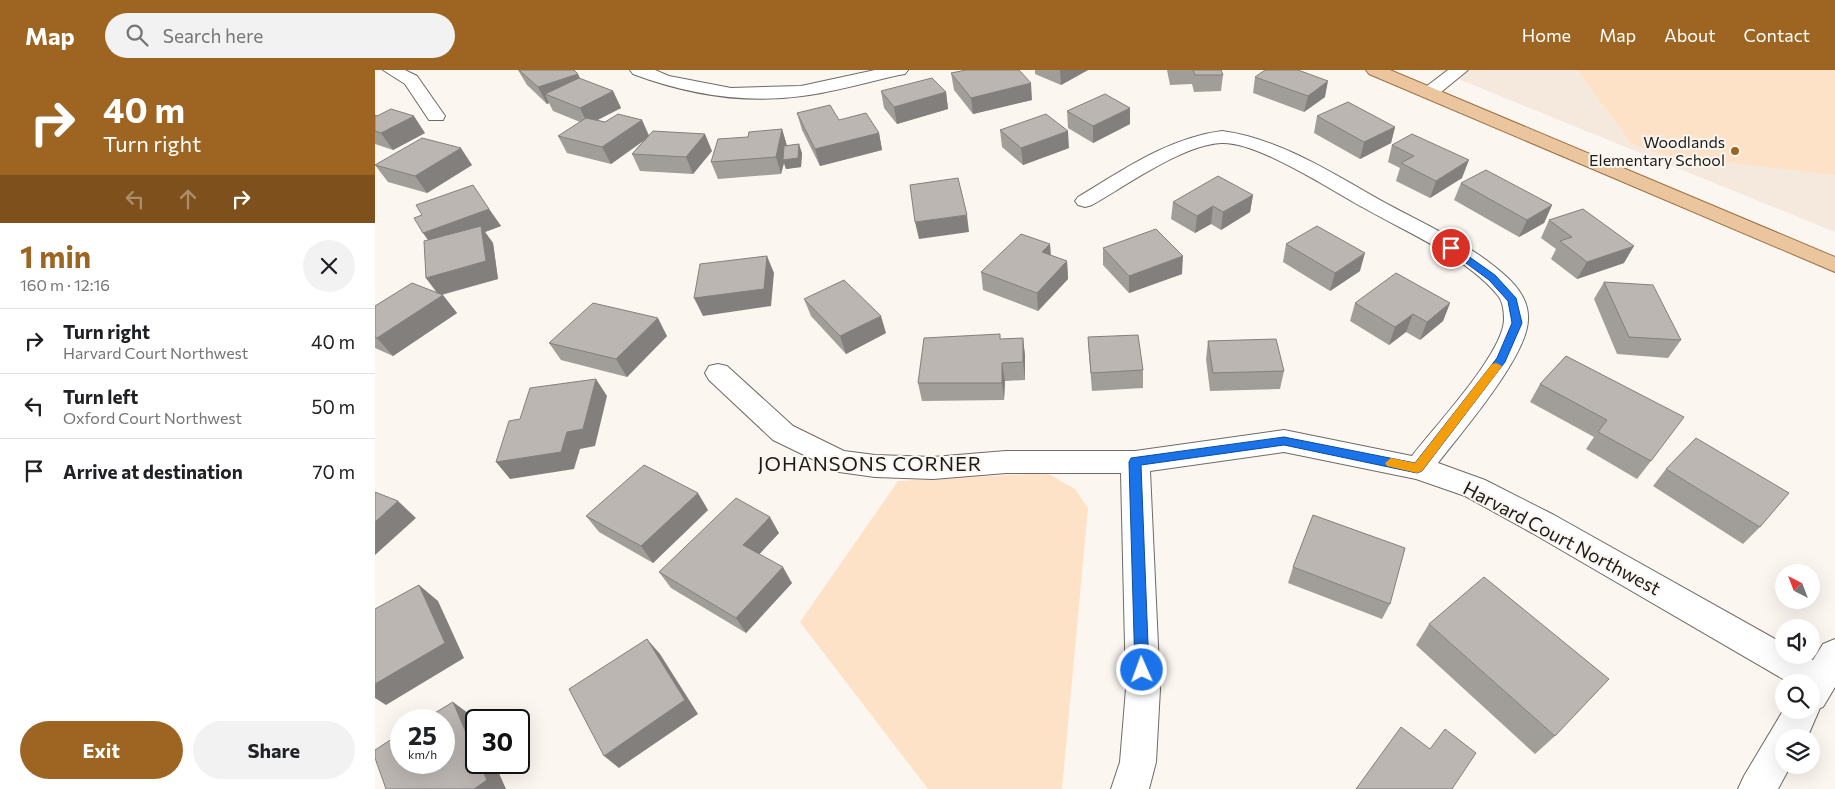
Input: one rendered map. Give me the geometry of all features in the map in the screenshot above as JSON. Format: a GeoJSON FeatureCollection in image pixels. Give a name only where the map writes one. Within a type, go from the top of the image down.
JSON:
{"type":"FeatureCollection","features":[{"type":"Feature","properties":{"kind":"main road"},"geometry":{"type":"LineString","coordinates":[[1375,70],[1835,265]]}},
{"type":"Feature","properties":{"kind":"street"},"geometry":{"type":"LineString","coordinates":[[392,70],[411,80],[436,116]]}},
{"type":"Feature","properties":{"kind":"street"},"geometry":{"type":"LineString","coordinates":[[639,70],[665,80],[731,93],[801,92],[899,70]]}},
{"type":"Feature","properties":{"kind":"street"},"geometry":{"type":"LineString","coordinates":[[1429,93],[1459,70]]}},
{"type":"Feature","properties":{"kind":"street"},"geometry":{"type":"LineString","coordinates":[[1085,200],[1175,151],[1199,141],[1219,136],[1230,137],[1248,141],[1314,173],[1451,248],[1492,278],[1513,300],[1517,323],[1502,359],[1417,468]]}},
{"type":"Feature","properties":{"kind":"street","name":"Harvard Court Northwest"},"geometry":{"type":"LineString","coordinates":[[718,373],[783,433],[839,461],[875,466],[933,468],[1006,462],[1135,462],[1284,441],[1417,468],[1475,488],[1534,519],[1797,674]]}},
{"type":"Feature","properties":{"kind":"street"},"geometry":{"type":"LineString","coordinates":[[1130,789],[1138,762],[1143,689],[1135,462]]}},
{"type":"Feature","properties":{"kind":"street"},"geometry":{"type":"LineString","coordinates":[[1757,789],[1775,758]]}},
{"type":"Feature","properties":{"kind":"shaded area","name":"Woodlands Elementary School"},"geometry":{"type":"Polygon","coordinates":[[[1436,70],[1835,70],[1835,232],[1436,70]]]}},
{"type":"Feature","properties":{"kind":"shaded area","name":"Woodlands Elementary School"},"geometry":{"type":"Polygon","coordinates":[[[1577,70],[1835,70],[1835,175],[1662,155],[1631,143],[1577,70]]]}},
{"type":"Feature","properties":{"kind":"shaded area"},"geometry":{"type":"Polygon","coordinates":[[[1047,473],[1075,489],[1088,508],[1062,789],[928,789],[800,622],[898,481],[1047,473]]]}},
{"type":"Feature","properties":{"kind":"building"},"geometry":{"type":"Polygon","coordinates":[[[519,70],[574,70],[578,74],[538,87],[519,70]]]}},
{"type":"Feature","properties":{"kind":"building"},"geometry":{"type":"Polygon","coordinates":[[[966,70],[1019,70],[1031,83],[971,98],[951,73],[966,70]]]}},
{"type":"Feature","properties":{"kind":"building"},"geometry":{"type":"Polygon","coordinates":[[[1193,70],[1221,70],[1223,75],[1195,75],[1193,70]]]}},
{"type":"Feature","properties":{"kind":"building"},"geometry":{"type":"Polygon","coordinates":[[[1265,70],[1298,70],[1328,81],[1308,96],[1255,77],[1265,70]]]}},
{"type":"Feature","properties":{"kind":"building"},"geometry":{"type":"Polygon","coordinates":[[[579,78],[613,91],[580,108],[545,94],[579,78]]]}},
{"type":"Feature","properties":{"kind":"building"},"geometry":{"type":"Polygon","coordinates":[[[932,78],[946,92],[894,107],[881,91],[932,78]]]}},
{"type":"Feature","properties":{"kind":"building"},"geometry":{"type":"Polygon","coordinates":[[[1105,94],[1130,108],[1093,126],[1067,111],[1105,94]]]}},
{"type":"Feature","properties":{"kind":"building"},"geometry":{"type":"Polygon","coordinates":[[[1348,102],[1395,127],[1364,142],[1317,116],[1348,102]]]}},
{"type":"Feature","properties":{"kind":"building"},"geometry":{"type":"Polygon","coordinates":[[[830,105],[839,120],[866,113],[879,133],[815,149],[797,113],[830,105]]]}},
{"type":"Feature","properties":{"kind":"building"},"geometry":{"type":"Polygon","coordinates":[[[391,109],[414,116],[381,133],[375,131],[375,115],[377,116],[391,109]]]}},
{"type":"Feature","properties":{"kind":"building"},"geometry":{"type":"Polygon","coordinates":[[[618,114],[642,120],[602,147],[558,136],[586,118],[605,122],[618,114]]]}},
{"type":"Feature","properties":{"kind":"building"},"geometry":{"type":"Polygon","coordinates":[[[1046,114],[1068,131],[1021,148],[1000,130],[1046,114]]]}},
{"type":"Feature","properties":{"kind":"building"},"geometry":{"type":"Polygon","coordinates":[[[782,129],[776,157],[711,162],[718,139],[748,137],[749,132],[782,129]]]}},
{"type":"Feature","properties":{"kind":"building"},"geometry":{"type":"Polygon","coordinates":[[[653,131],[705,134],[686,157],[632,154],[653,131]]]}},
{"type":"Feature","properties":{"kind":"building"},"geometry":{"type":"Polygon","coordinates":[[[1412,134],[1469,160],[1436,181],[1401,163],[1414,156],[1392,145],[1412,134]]]}},
{"type":"Feature","properties":{"kind":"building"},"geometry":{"type":"Polygon","coordinates":[[[422,138],[461,148],[415,176],[375,165],[422,138]]]}},
{"type":"Feature","properties":{"kind":"building"},"geometry":{"type":"Polygon","coordinates":[[[799,144],[798,158],[783,160],[784,146],[799,144]]]}},
{"type":"Feature","properties":{"kind":"building"},"geometry":{"type":"Polygon","coordinates":[[[1486,170],[1552,205],[1527,220],[1461,183],[1486,170]]]}},
{"type":"Feature","properties":{"kind":"building"},"geometry":{"type":"Polygon","coordinates":[[[1218,176],[1253,195],[1223,212],[1213,206],[1197,216],[1173,202],[1218,176]]]}},
{"type":"Feature","properties":{"kind":"building"},"geometry":{"type":"Polygon","coordinates":[[[958,178],[967,215],[915,222],[910,185],[958,178]]]}},
{"type":"Feature","properties":{"kind":"building"},"geometry":{"type":"Polygon","coordinates":[[[473,185],[489,209],[423,233],[414,218],[422,215],[416,205],[473,185]]]}},
{"type":"Feature","properties":{"kind":"building"},"geometry":{"type":"Polygon","coordinates":[[[1583,209],[1634,246],[1587,262],[1560,241],[1572,237],[1549,220],[1583,209]]]}},
{"type":"Feature","properties":{"kind":"building"},"geometry":{"type":"Polygon","coordinates":[[[481,226],[486,261],[426,278],[424,241],[481,226]]]}},
{"type":"Feature","properties":{"kind":"building"},"geometry":{"type":"Polygon","coordinates":[[[1317,226],[1365,253],[1335,273],[1286,244],[1317,226]]]}},
{"type":"Feature","properties":{"kind":"building"},"geometry":{"type":"Polygon","coordinates":[[[1156,229],[1183,256],[1129,276],[1103,248],[1156,229]]]}},
{"type":"Feature","properties":{"kind":"building"},"geometry":{"type":"Polygon","coordinates":[[[1021,234],[1050,244],[1042,252],[1067,261],[1037,293],[981,272],[1021,234]]]}},
{"type":"Feature","properties":{"kind":"building"},"geometry":{"type":"Polygon","coordinates":[[[767,256],[764,289],[694,298],[700,264],[767,256]]]}},
{"type":"Feature","properties":{"kind":"building"},"geometry":{"type":"Polygon","coordinates":[[[1396,273],[1450,303],[1427,322],[1413,314],[1395,327],[1355,303],[1396,273]]]}},
{"type":"Feature","properties":{"kind":"building"},"geometry":{"type":"Polygon","coordinates":[[[844,280],[881,316],[840,336],[804,299],[844,280]]]}},
{"type":"Feature","properties":{"kind":"building"},"geometry":{"type":"Polygon","coordinates":[[[1604,282],[1653,285],[1681,340],[1629,337],[1604,282]]]}},
{"type":"Feature","properties":{"kind":"building"},"geometry":{"type":"Polygon","coordinates":[[[412,283],[443,295],[377,338],[375,337],[375,306],[412,283]]]}},
{"type":"Feature","properties":{"kind":"building"},"geometry":{"type":"Polygon","coordinates":[[[593,303],[658,318],[616,359],[549,343],[593,303]]]}},
{"type":"Feature","properties":{"kind":"building"},"geometry":{"type":"Polygon","coordinates":[[[1000,334],[1000,339],[1023,338],[1023,362],[1002,363],[1002,383],[918,383],[924,338],[1000,334]]]}},
{"type":"Feature","properties":{"kind":"building"},"geometry":{"type":"Polygon","coordinates":[[[1138,335],[1143,370],[1091,373],[1088,337],[1138,335]]]}},
{"type":"Feature","properties":{"kind":"building"},"geometry":{"type":"Polygon","coordinates":[[[1276,339],[1284,371],[1213,373],[1208,341],[1276,339]]]}},
{"type":"Feature","properties":{"kind":"building"},"geometry":{"type":"Polygon","coordinates":[[[1566,356],[1684,417],[1651,461],[1598,432],[1607,420],[1540,384],[1566,356]]]}},
{"type":"Feature","properties":{"kind":"building"},"geometry":{"type":"Polygon","coordinates":[[[596,379],[583,429],[567,432],[561,452],[496,462],[509,421],[520,419],[530,388],[596,379]]]}},
{"type":"Feature","properties":{"kind":"building"},"geometry":{"type":"Polygon","coordinates":[[[1696,438],[1789,493],[1760,527],[1666,469],[1696,438]]]}},
{"type":"Feature","properties":{"kind":"building"},"geometry":{"type":"Polygon","coordinates":[[[644,465],[698,493],[641,546],[586,516],[644,465]]]}},
{"type":"Feature","properties":{"kind":"building"},"geometry":{"type":"Polygon","coordinates":[[[375,492],[398,501],[375,522],[375,492]]]}},
{"type":"Feature","properties":{"kind":"building"},"geometry":{"type":"Polygon","coordinates":[[[736,498],[770,517],[743,545],[783,567],[736,618],[659,572],[736,498]]]}},
{"type":"Feature","properties":{"kind":"building"},"geometry":{"type":"Polygon","coordinates":[[[1313,515],[1405,548],[1390,604],[1293,567],[1313,515]]]}},
{"type":"Feature","properties":{"kind":"building"},"geometry":{"type":"Polygon","coordinates":[[[1484,577],[1609,679],[1555,736],[1429,624],[1484,577]]]}},
{"type":"Feature","properties":{"kind":"building"},"geometry":{"type":"Polygon","coordinates":[[[419,585],[445,643],[375,684],[375,609],[419,585]]]}},
{"type":"Feature","properties":{"kind":"building"},"geometry":{"type":"Polygon","coordinates":[[[647,639],[685,700],[604,756],[569,689],[647,639]]]}},
{"type":"Feature","properties":{"kind":"building"},"geometry":{"type":"Polygon","coordinates":[[[453,702],[465,730],[465,774],[484,774],[487,780],[474,789],[386,789],[375,758],[375,750],[390,740],[390,774],[455,774],[455,709],[441,709],[453,702]]]}},
{"type":"Feature","properties":{"kind":"building"},"geometry":{"type":"Polygon","coordinates":[[[1401,727],[1430,749],[1445,729],[1476,753],[1452,789],[1356,789],[1401,727]]]}},
{"type":"Feature","properties":{"kind":"slow traffic"},"geometry":{"type":"LineString","coordinates":[[1391,463],[1417,468],[1496,366]]}},
{"type":"Feature","properties":{"kind":"place","name":"Woodlands Elementary School"},"geometry":{"type":"Point","coordinates":[1735,151]}},
{"type":"Feature","properties":{"kind":"district","name":"JOHANSONS CORNER"},"geometry":{"type":"Point","coordinates":[870,464]}},
{"type":"Feature","properties":{"kind":"route"},"geometry":{"type":"LineString","coordinates":[[1142,670],[1135,462],[1284,441],[1417,468],[1502,359],[1517,323],[1513,300],[1492,278],[1451,248]]}}]}
